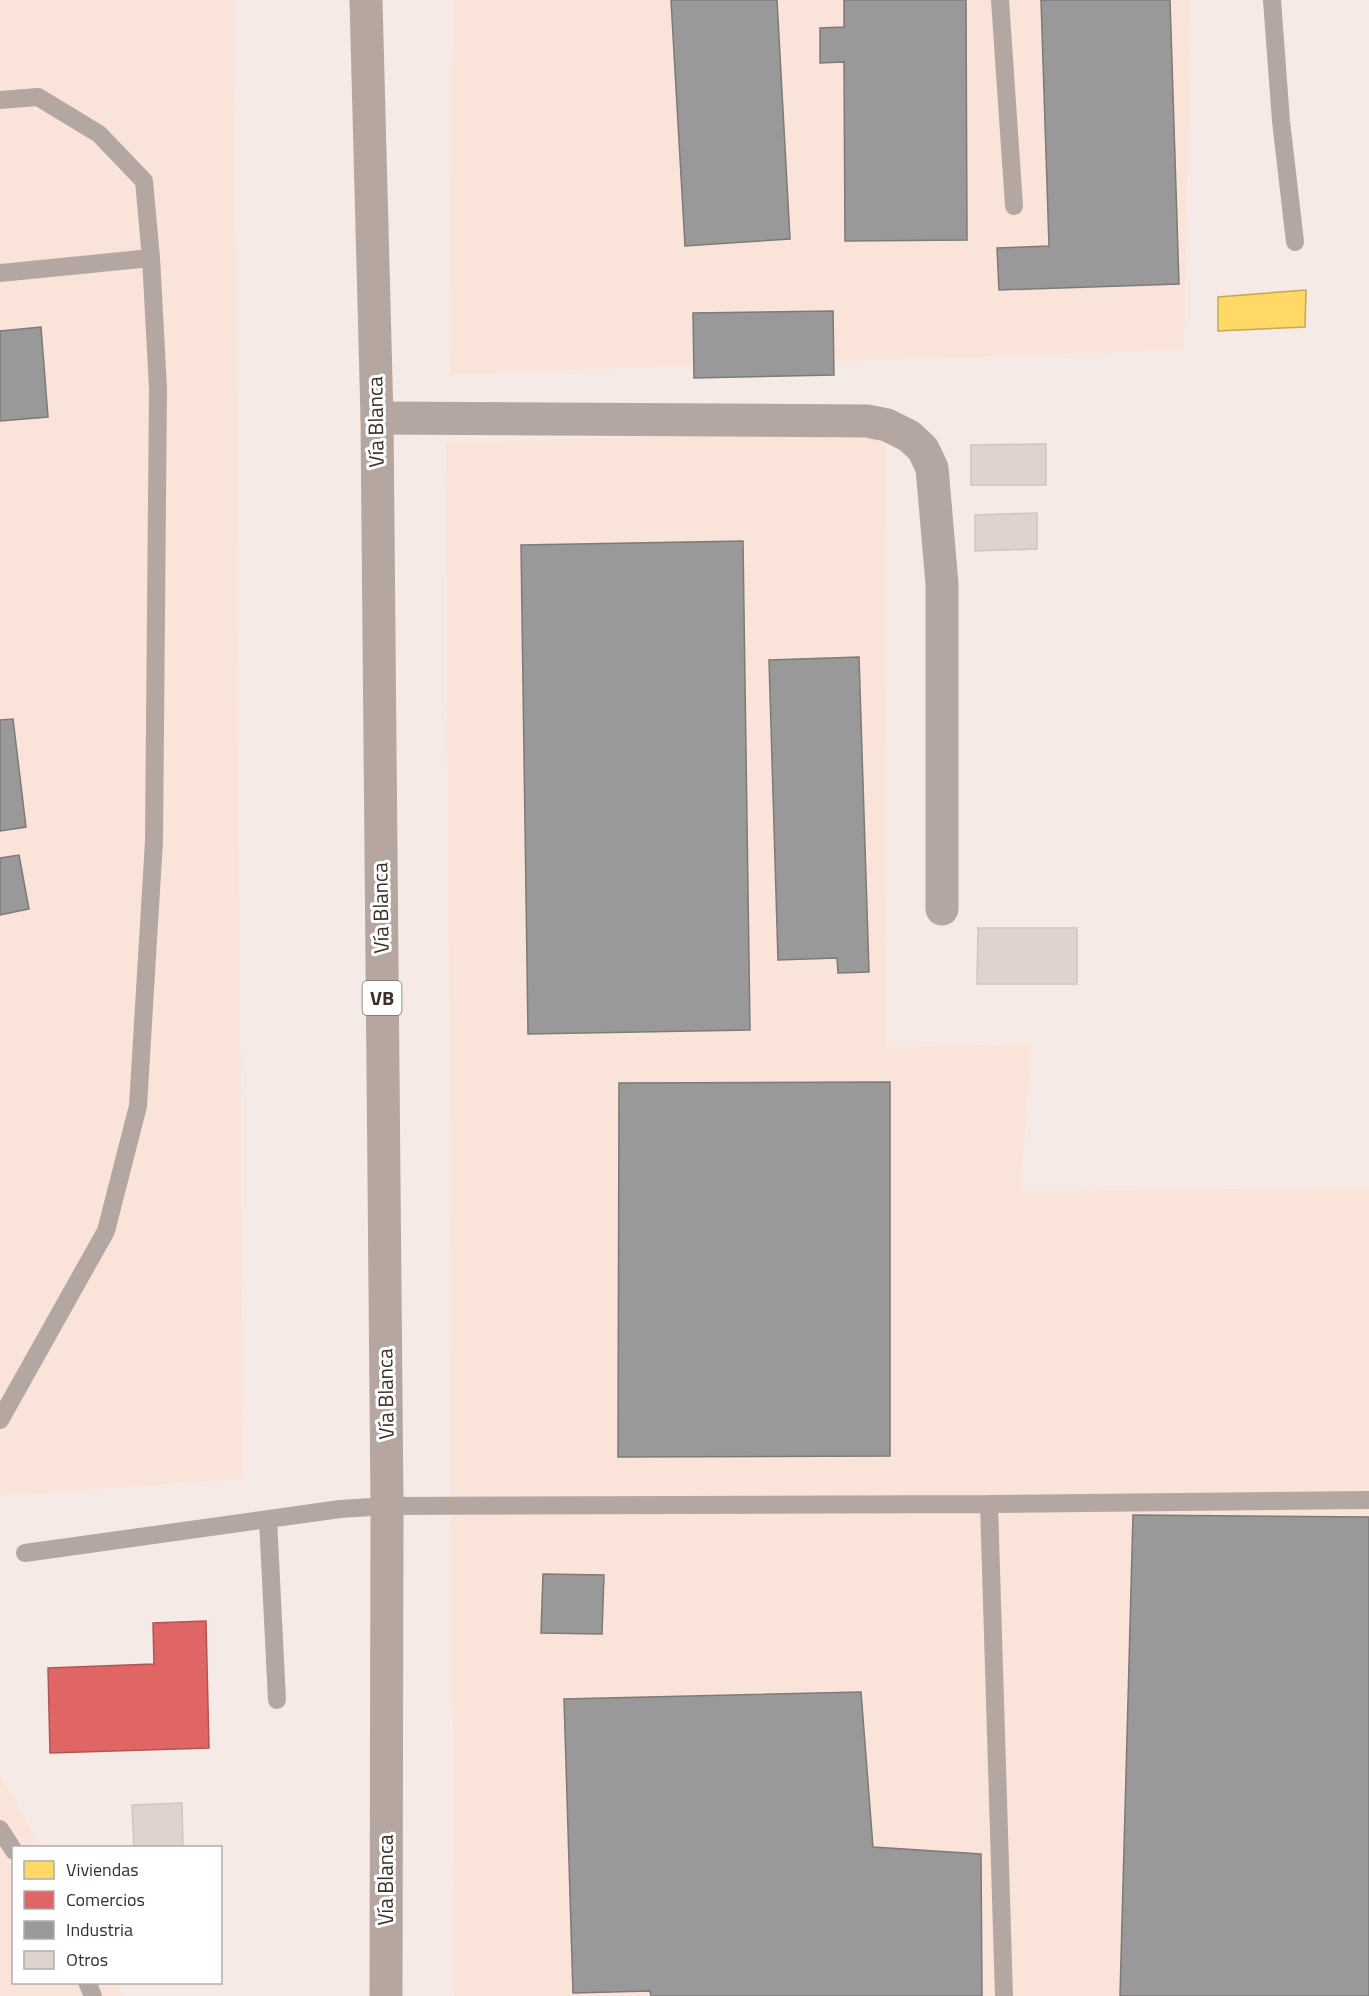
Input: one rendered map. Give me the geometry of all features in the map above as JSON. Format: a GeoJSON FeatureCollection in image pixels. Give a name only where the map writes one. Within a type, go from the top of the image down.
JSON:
{"type":"FeatureCollection","features":[{"type":"Feature","properties":{"kind":"main road","name":"Vía Blanca"},"geometry":{"type":"LineString","coordinates":[[366,0],[377,418],[387,1506],[386,1996]]}},
{"type":"Feature","properties":{"kind":"street"},"geometry":{"type":"LineString","coordinates":[[377,418],[867,421],[887,425],[909,436],[922,448],[932,468],[942,584],[942,909]]}},
{"type":"Feature","properties":{"kind":"lane"},"geometry":{"type":"LineString","coordinates":[[1000,0],[1014,206]]}},
{"type":"Feature","properties":{"kind":"lane"},"geometry":{"type":"LineString","coordinates":[[1272,0],[1281,121],[1295,242]]}},
{"type":"Feature","properties":{"kind":"lane"},"geometry":{"type":"LineString","coordinates":[[0,100],[38,97],[99,134],[144,181],[152,258],[158,388],[154,841],[138,1106],[106,1231],[0,1420]]}},
{"type":"Feature","properties":{"kind":"lane"},"geometry":{"type":"LineString","coordinates":[[0,273],[152,258]]}},
{"type":"Feature","properties":{"kind":"lane"},"geometry":{"type":"LineString","coordinates":[[24,1553],[340,1509],[387,1506],[1369,1500]]}},
{"type":"Feature","properties":{"kind":"lane"},"geometry":{"type":"LineString","coordinates":[[989,1504],[1004,1996]]}},
{"type":"Feature","properties":{"kind":"lane"},"geometry":{"type":"LineString","coordinates":[[268,1519],[277,1700]]}},
{"type":"Feature","properties":{"kind":"lane"},"geometry":{"type":"LineString","coordinates":[[0,1829],[12,1848]]}},
{"type":"Feature","properties":{"kind":"shaded area"},"geometry":{"type":"Polygon","coordinates":[[[0,0],[234,0],[243,1479],[0,1496],[0,0]]]}},
{"type":"Feature","properties":{"kind":"shaded area"},"geometry":{"type":"Polygon","coordinates":[[[453,0],[1191,0],[1184,350],[450,374],[453,0]]]}},
{"type":"Feature","properties":{"kind":"shaded area"},"geometry":{"type":"Polygon","coordinates":[[[885,431],[887,1047],[1031,1044],[1021,1191],[1369,1188],[1369,1996],[454,1996],[446,442],[885,431]]]}},
{"type":"Feature","properties":{"kind":"shaded area"},"geometry":{"type":"Polygon","coordinates":[[[0,1775],[39,1846],[12,1846],[12,1984],[116,1984],[123,1996],[0,1996],[0,1775]]]}},
{"type":"Feature","properties":{"kind":"building: Viviendas"},"geometry":{"type":"Polygon","coordinates":[[[1306,290],[1305,327],[1218,331],[1218,297],[1306,290]]]}},
{"type":"Feature","properties":{"kind":"building: Comercios"},"geometry":{"type":"Polygon","coordinates":[[[206,1621],[209,1748],[50,1753],[48,1668],[154,1664],[153,1623],[206,1621]]]}},
{"type":"Feature","properties":{"kind":"building: Industria"},"geometry":{"type":"Polygon","coordinates":[[[671,0],[777,0],[790,239],[685,246],[671,0]]]}},
{"type":"Feature","properties":{"kind":"building: Industria"},"geometry":{"type":"Polygon","coordinates":[[[844,0],[966,0],[967,240],[845,241],[844,62],[820,63],[820,28],[844,27],[844,0]]]}},
{"type":"Feature","properties":{"kind":"building: Industria"},"geometry":{"type":"Polygon","coordinates":[[[1041,0],[1170,0],[1179,284],[999,290],[997,248],[1049,246],[1041,0]]]}},
{"type":"Feature","properties":{"kind":"building: Industria"},"geometry":{"type":"Polygon","coordinates":[[[833,311],[834,375],[694,378],[693,313],[833,311]]]}},
{"type":"Feature","properties":{"kind":"building: Industria"},"geometry":{"type":"Polygon","coordinates":[[[41,327],[48,417],[0,421],[0,331],[41,327]]]}},
{"type":"Feature","properties":{"kind":"building: Industria"},"geometry":{"type":"Polygon","coordinates":[[[743,541],[750,1030],[528,1034],[521,545],[743,541]]]}},
{"type":"Feature","properties":{"kind":"building: Industria"},"geometry":{"type":"Polygon","coordinates":[[[859,657],[869,972],[838,973],[837,958],[778,960],[769,660],[859,657]]]}},
{"type":"Feature","properties":{"kind":"building: Industria"},"geometry":{"type":"Polygon","coordinates":[[[13,719],[26,827],[0,831],[0,720],[13,719]]]}},
{"type":"Feature","properties":{"kind":"building: Industria"},"geometry":{"type":"Polygon","coordinates":[[[19,855],[29,909],[0,915],[0,858],[19,855]]]}},
{"type":"Feature","properties":{"kind":"building: Industria"},"geometry":{"type":"Polygon","coordinates":[[[890,1082],[890,1456],[618,1457],[619,1083],[890,1082]]]}},
{"type":"Feature","properties":{"kind":"building: Industria"},"geometry":{"type":"Polygon","coordinates":[[[1133,1515],[1369,1517],[1369,1996],[1120,1996],[1133,1515]]]}},
{"type":"Feature","properties":{"kind":"building: Industria"},"geometry":{"type":"Polygon","coordinates":[[[543,1574],[604,1575],[602,1634],[541,1633],[543,1574]]]}},
{"type":"Feature","properties":{"kind":"building: Industria"},"geometry":{"type":"Polygon","coordinates":[[[861,1692],[873,1847],[981,1854],[982,1996],[651,1996],[650,1991],[573,1993],[564,1699],[861,1692]]]}},
{"type":"Feature","properties":{"kind":"building: Otros"},"geometry":{"type":"Polygon","coordinates":[[[1046,444],[1046,485],[971,485],[971,445],[1046,444]]]}},
{"type":"Feature","properties":{"kind":"building: Otros"},"geometry":{"type":"Polygon","coordinates":[[[1037,513],[1037,549],[975,551],[975,515],[1037,513]]]}},
{"type":"Feature","properties":{"kind":"building: Otros"},"geometry":{"type":"Polygon","coordinates":[[[978,928],[1077,928],[1077,984],[977,984],[978,928]]]}},
{"type":"Feature","properties":{"kind":"building: Otros"},"geometry":{"type":"Polygon","coordinates":[[[182,1803],[183,1846],[134,1846],[132,1805],[182,1803]]]}}]}
